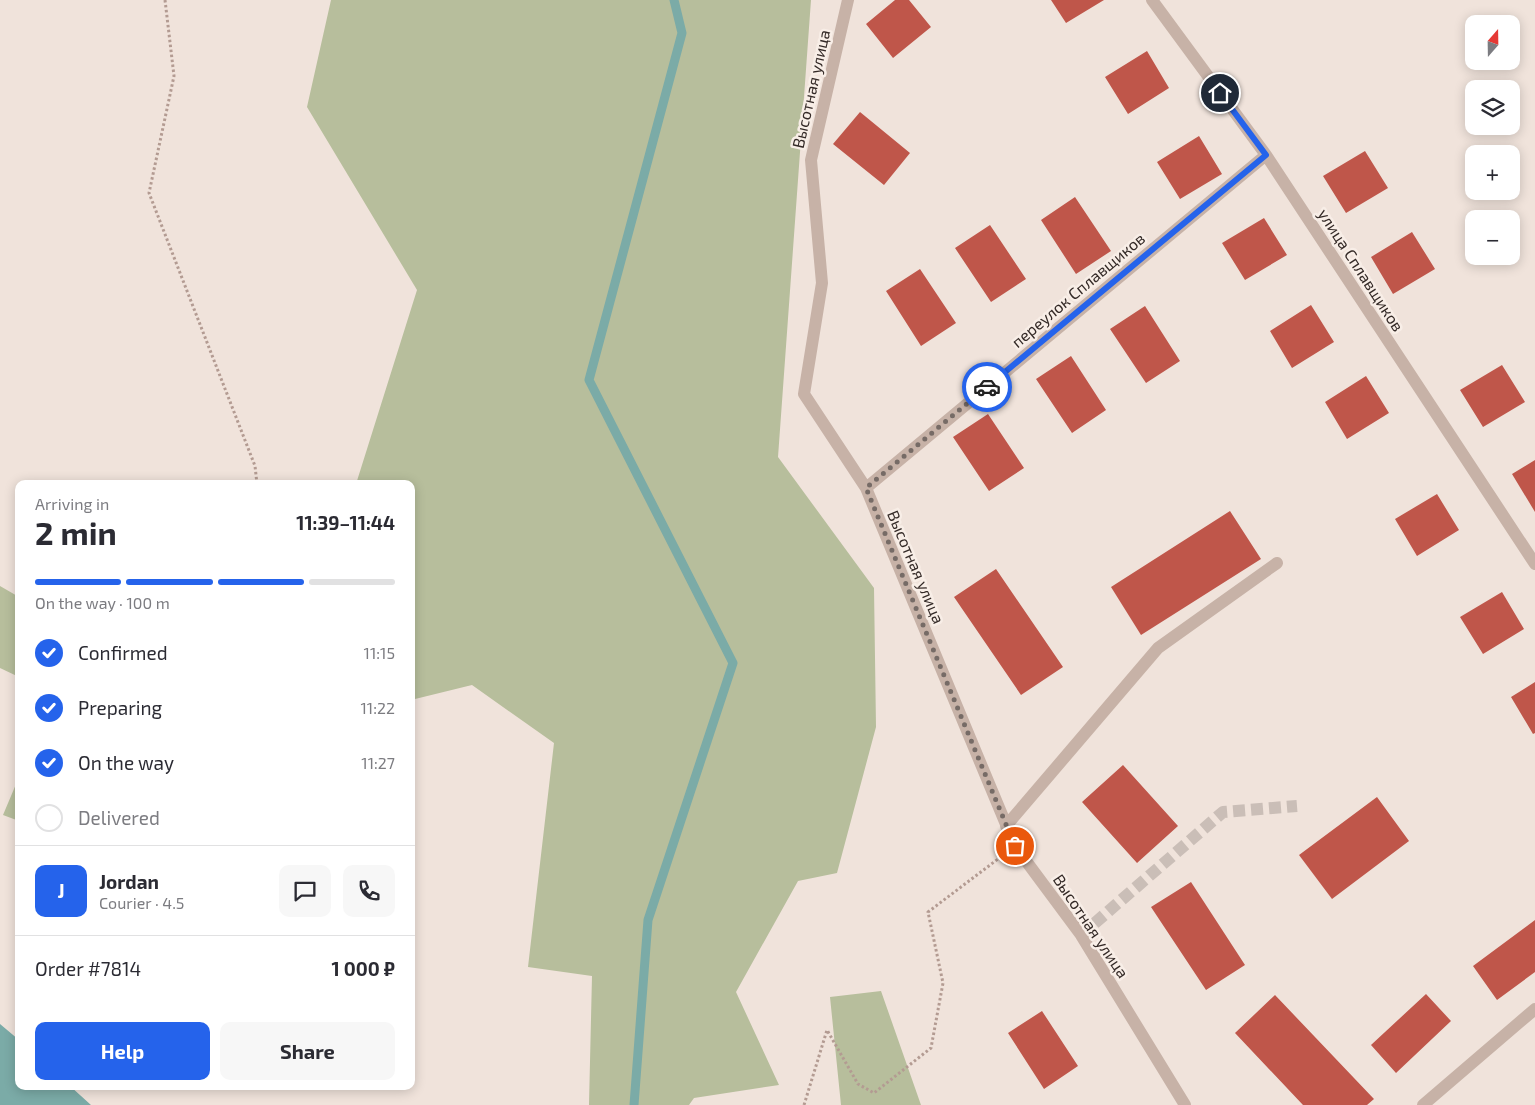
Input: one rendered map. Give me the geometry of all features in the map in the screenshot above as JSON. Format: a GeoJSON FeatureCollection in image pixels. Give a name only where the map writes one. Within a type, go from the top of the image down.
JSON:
{"type":"FeatureCollection","features":[{"type":"Feature","properties":{"kind":"street","name":"Высотная улица"},"geometry":{"type":"LineString","coordinates":[[848,0],[811,160],[822,283],[804,394],[866,488],[1015,846],[1081,934],[1185,1105]]}},
{"type":"Feature","properties":{"kind":"street","name":"улица Сплавщиков"},"geometry":{"type":"LineString","coordinates":[[1152,0],[1266,155],[1535,564]]}},
{"type":"Feature","properties":{"kind":"street","name":"переулок Сплавщиков"},"geometry":{"type":"LineString","coordinates":[[866,488],[1266,155]]}},
{"type":"Feature","properties":{"kind":"street"},"geometry":{"type":"LineString","coordinates":[[1006,826],[1158,648],[1277,563]]}},
{"type":"Feature","properties":{"kind":"street"},"geometry":{"type":"LineString","coordinates":[[1423,1105],[1535,1009]]}},
{"type":"Feature","properties":{"kind":"path"},"geometry":{"type":"LineString","coordinates":[[165,0],[174,76],[149,193],[255,466],[257,480]]}},
{"type":"Feature","properties":{"kind":"path"},"geometry":{"type":"LineString","coordinates":[[804,1105],[827,1030],[858,1084],[874,1093],[931,1048],[943,983],[928,912],[1015,846]]}},
{"type":"Feature","properties":{"kind":"green space"},"geometry":{"type":"Polygon","coordinates":[[[331,0],[811,0],[778,457],[874,588],[876,727],[837,873],[798,881],[736,992],[779,1085],[694,1098],[689,1105],[589,1105],[592,976],[528,967],[554,743],[472,685],[415,699],[415,480],[357,480],[417,290],[307,107],[331,0]]]}},
{"type":"Feature","properties":{"kind":"green space"},"geometry":{"type":"Polygon","coordinates":[[[0,586],[15,595],[15,675],[0,668],[0,586]]]}},
{"type":"Feature","properties":{"kind":"green space"},"geometry":{"type":"Polygon","coordinates":[[[15,786],[15,820],[3,815],[15,786]]]}},
{"type":"Feature","properties":{"kind":"green space"},"geometry":{"type":"Polygon","coordinates":[[[881,991],[921,1105],[841,1105],[830,997],[881,991]]]}},
{"type":"Feature","properties":{"kind":"water"},"geometry":{"type":"Polygon","coordinates":[[[0,1024],[15,1037],[15,1090],[74,1090],[91,1105],[0,1105],[0,1024]]]}},
{"type":"Feature","properties":{"kind":"building"},"geometry":{"type":"Polygon","coordinates":[[[895,0],[909,0],[931,27],[893,58],[866,24],[895,0]]]}},
{"type":"Feature","properties":{"kind":"building"},"geometry":{"type":"Polygon","coordinates":[[[1051,0],[1104,0],[1066,23],[1051,0]]]}},
{"type":"Feature","properties":{"kind":"building"},"geometry":{"type":"Polygon","coordinates":[[[1147,51],[1169,88],[1128,114],[1105,77],[1147,51]]]}},
{"type":"Feature","properties":{"kind":"building"},"geometry":{"type":"Polygon","coordinates":[[[860,112],[910,153],[884,185],[833,144],[860,112]]]}},
{"type":"Feature","properties":{"kind":"building"},"geometry":{"type":"Polygon","coordinates":[[[1199,136],[1222,174],[1180,199],[1157,162],[1199,136]]]}},
{"type":"Feature","properties":{"kind":"building"},"geometry":{"type":"Polygon","coordinates":[[[1365,151],[1388,188],[1346,213],[1323,176],[1365,151]]]}},
{"type":"Feature","properties":{"kind":"building"},"geometry":{"type":"Polygon","coordinates":[[[1075,197],[1111,251],[1076,274],[1041,220],[1075,197]]]}},
{"type":"Feature","properties":{"kind":"building"},"geometry":{"type":"Polygon","coordinates":[[[1264,218],[1287,255],[1245,280],[1222,243],[1264,218]]]}},
{"type":"Feature","properties":{"kind":"building"},"geometry":{"type":"Polygon","coordinates":[[[990,225],[1026,279],[991,302],[955,248],[990,225]]]}},
{"type":"Feature","properties":{"kind":"building"},"geometry":{"type":"Polygon","coordinates":[[[1412,232],[1435,269],[1393,294],[1371,257],[1412,232]]]}},
{"type":"Feature","properties":{"kind":"building"},"geometry":{"type":"Polygon","coordinates":[[[920,269],[956,323],[921,346],[886,291],[920,269]]]}},
{"type":"Feature","properties":{"kind":"building"},"geometry":{"type":"Polygon","coordinates":[[[1311,305],[1334,342],[1292,368],[1270,331],[1311,305]]]}},
{"type":"Feature","properties":{"kind":"building"},"geometry":{"type":"Polygon","coordinates":[[[1145,306],[1180,361],[1146,383],[1110,329],[1145,306]]]}},
{"type":"Feature","properties":{"kind":"building"},"geometry":{"type":"Polygon","coordinates":[[[1071,356],[1106,410],[1072,433],[1036,379],[1071,356]]]}},
{"type":"Feature","properties":{"kind":"building"},"geometry":{"type":"Polygon","coordinates":[[[1502,365],[1525,402],[1483,427],[1460,390],[1502,365]]]}},
{"type":"Feature","properties":{"kind":"building"},"geometry":{"type":"Polygon","coordinates":[[[1366,376],[1389,413],[1347,439],[1325,402],[1366,376]]]}},
{"type":"Feature","properties":{"kind":"building"},"geometry":{"type":"Polygon","coordinates":[[[988,414],[1024,468],[989,491],[953,437],[988,414]]]}},
{"type":"Feature","properties":{"kind":"building"},"geometry":{"type":"Polygon","coordinates":[[[1535,460],[1535,512],[1512,474],[1535,460]]]}},
{"type":"Feature","properties":{"kind":"building"},"geometry":{"type":"Polygon","coordinates":[[[1437,494],[1459,530],[1417,556],[1395,519],[1437,494]]]}},
{"type":"Feature","properties":{"kind":"building"},"geometry":{"type":"Polygon","coordinates":[[[1230,511],[1261,559],[1141,635],[1111,587],[1230,511]]]}},
{"type":"Feature","properties":{"kind":"building"},"geometry":{"type":"Polygon","coordinates":[[[996,569],[1063,667],[1021,695],[954,597],[996,569]]]}},
{"type":"Feature","properties":{"kind":"building"},"geometry":{"type":"Polygon","coordinates":[[[1502,592],[1524,629],[1483,654],[1460,617],[1502,592]]]}},
{"type":"Feature","properties":{"kind":"building"},"geometry":{"type":"Polygon","coordinates":[[[1535,682],[1535,733],[1533,734],[1511,697],[1535,682]]]}},
{"type":"Feature","properties":{"kind":"building"},"geometry":{"type":"Polygon","coordinates":[[[1123,765],[1178,826],[1137,863],[1082,802],[1123,765]]]}},
{"type":"Feature","properties":{"kind":"building"},"geometry":{"type":"Polygon","coordinates":[[[1377,797],[1409,841],[1332,899],[1299,855],[1377,797]]]}},
{"type":"Feature","properties":{"kind":"building"},"geometry":{"type":"Polygon","coordinates":[[[1191,882],[1245,965],[1206,990],[1151,907],[1191,882]]]}},
{"type":"Feature","properties":{"kind":"building"},"geometry":{"type":"Polygon","coordinates":[[[1535,920],[1535,972],[1497,1000],[1473,966],[1535,920]]]}},
{"type":"Feature","properties":{"kind":"building"},"geometry":{"type":"Polygon","coordinates":[[[1426,994],[1451,1021],[1396,1073],[1371,1045],[1426,994]]]}},
{"type":"Feature","properties":{"kind":"building"},"geometry":{"type":"Polygon","coordinates":[[[1275,995],[1374,1099],[1367,1105],[1303,1105],[1235,1033],[1275,995]]]}},
{"type":"Feature","properties":{"kind":"building"},"geometry":{"type":"Polygon","coordinates":[[[1042,1011],[1078,1066],[1044,1089],[1008,1033],[1042,1011]]]}},
{"type":"Feature","properties":{"kind":"waterway"},"geometry":{"type":"LineString","coordinates":[[634,1105],[648,920],[733,663],[589,380],[682,33],[674,0]]}},
{"type":"Feature","properties":{"kind":"tunnel"},"geometry":{"type":"LineString","coordinates":[[1081,935],[1223,812],[1297,806]]}},
{"type":"Feature","properties":{"kind":"way so far"},"geometry":{"type":"LineString","coordinates":[[987,387],[866,488],[1015,846]]}},
{"type":"Feature","properties":{"kind":"route"},"geometry":{"type":"LineString","coordinates":[[987,387],[1266,155],[1220,93]]}}]}
